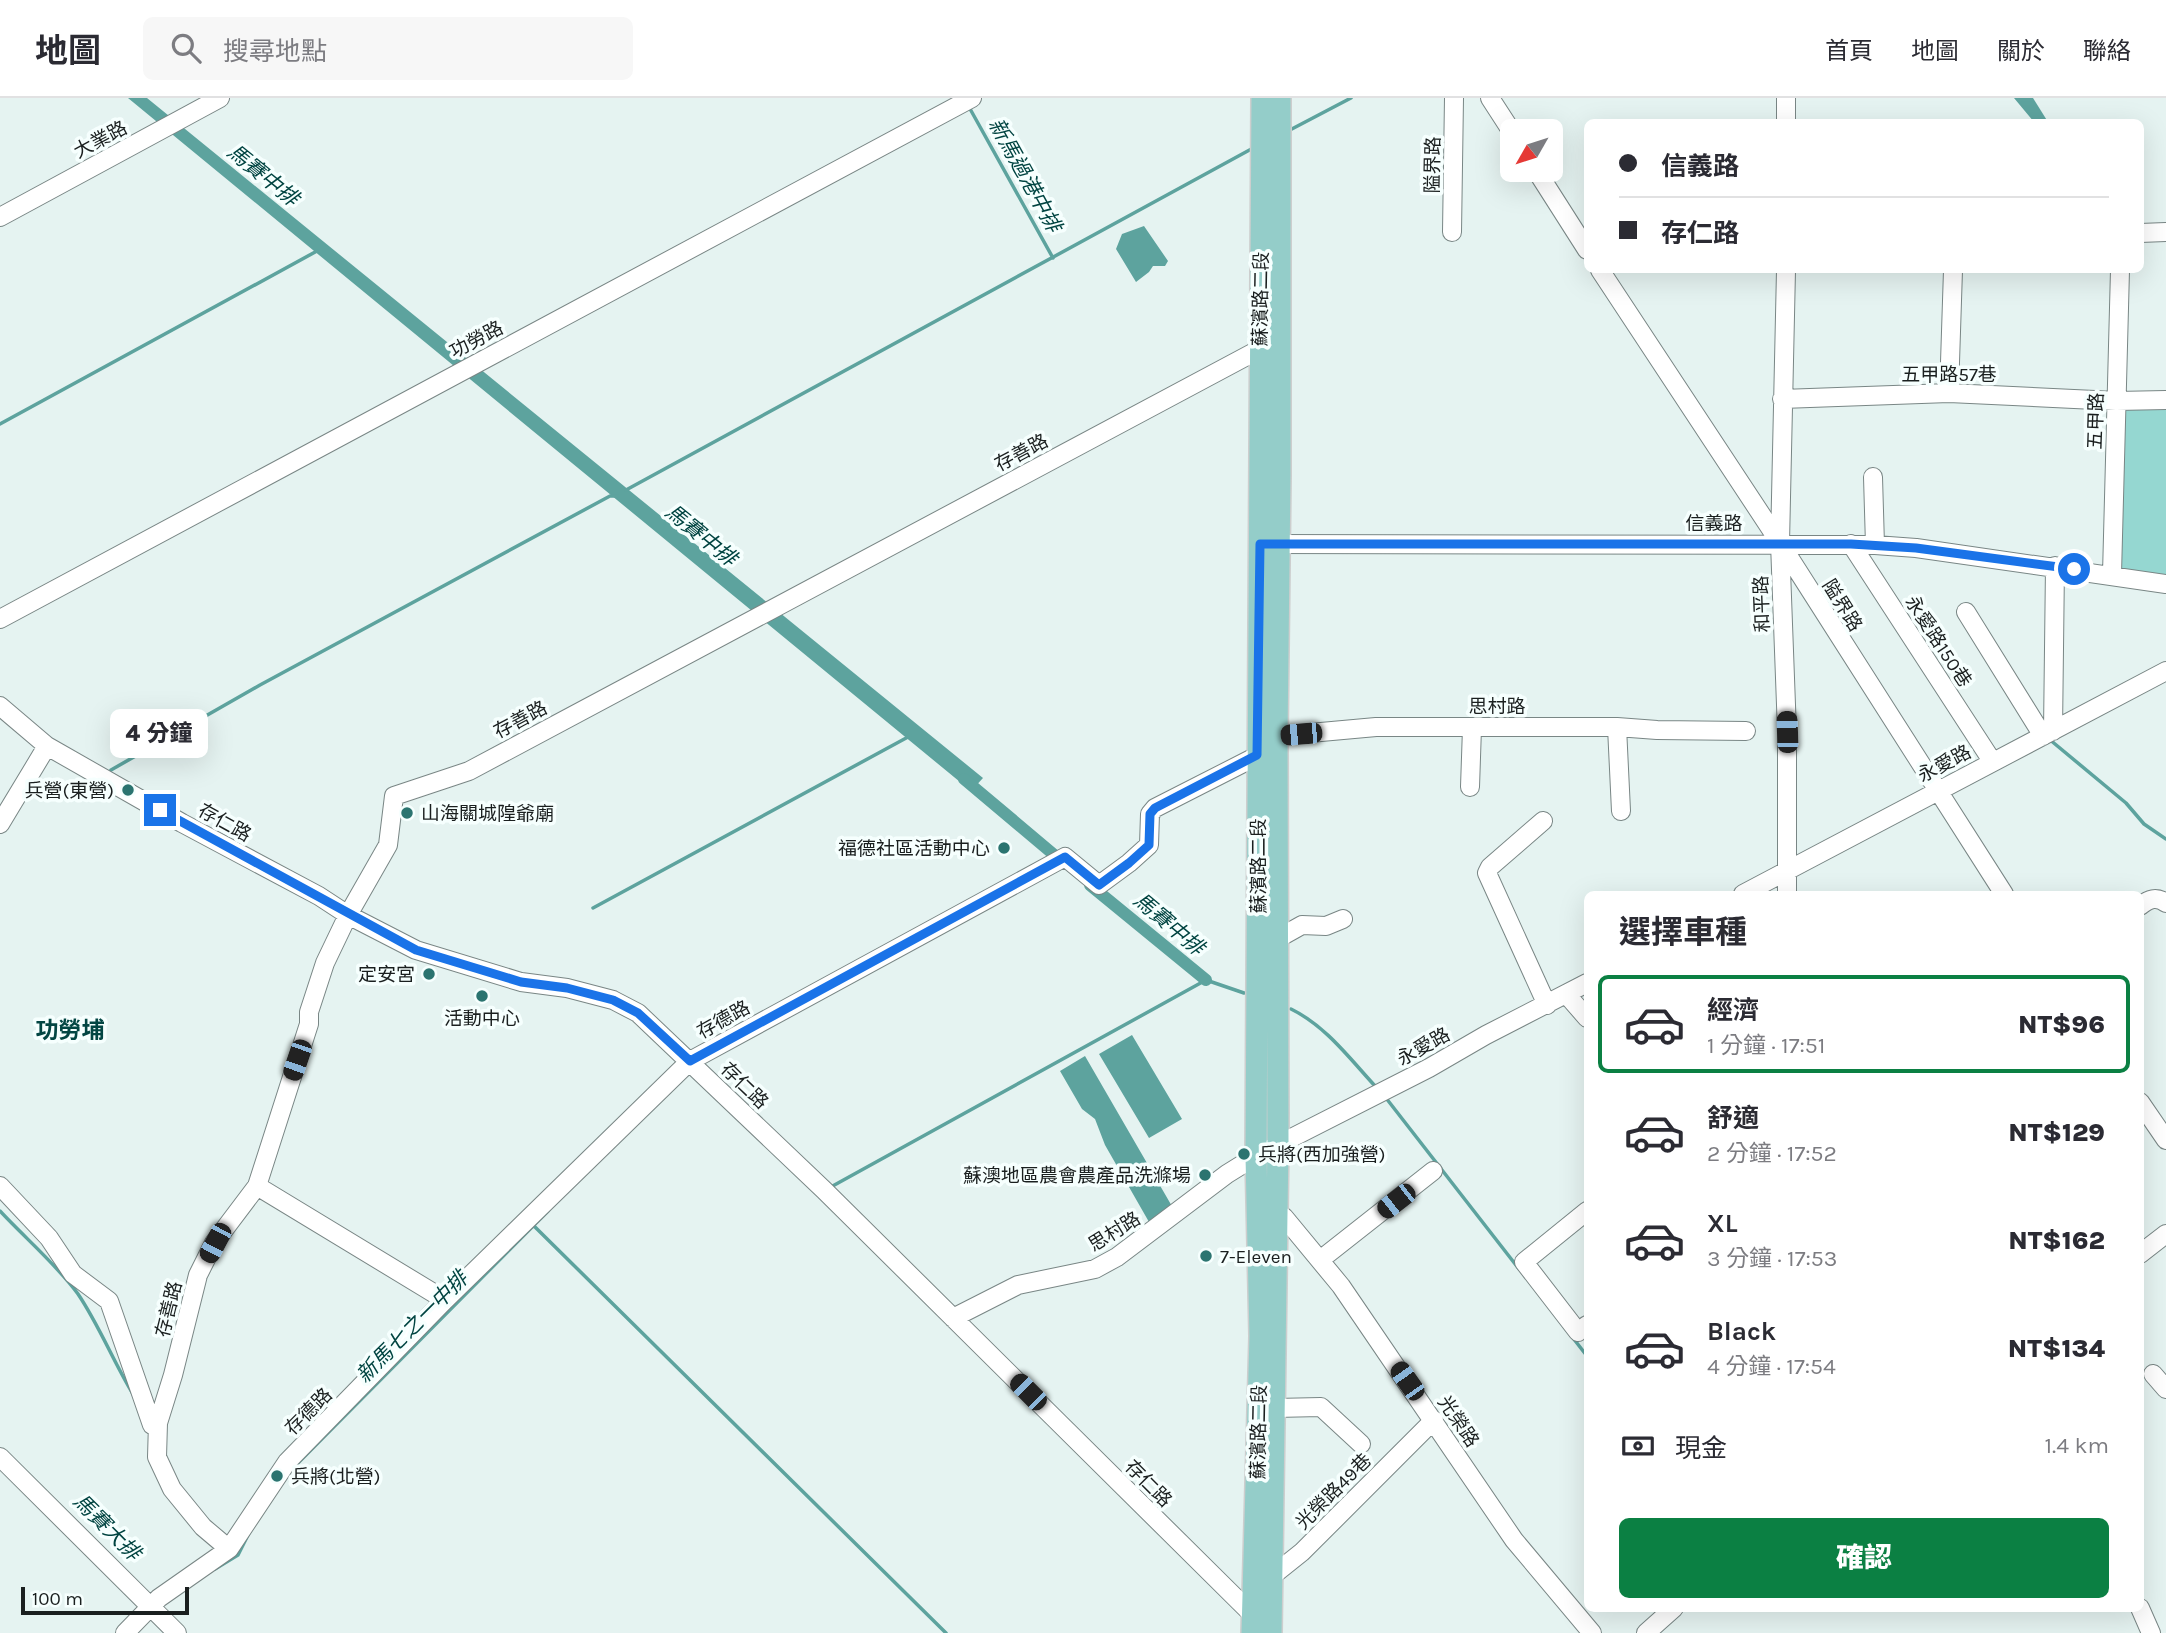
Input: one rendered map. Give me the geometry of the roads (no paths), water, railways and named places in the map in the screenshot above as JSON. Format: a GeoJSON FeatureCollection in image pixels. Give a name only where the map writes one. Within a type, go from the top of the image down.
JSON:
{"type":"FeatureCollection","features":[{"type":"Feature","properties":{"kind":"main road","name":"蘇濱路二段"},"geometry":{"type":"LineString","coordinates":[[1262,98],[1260,349],[1276,736],[1278,1143],[1268,1216],[1263,1578],[1271,1633]]}},
{"type":"Feature","properties":{"kind":"main road","name":"蘇濱路二段"},"geometry":{"type":"LineString","coordinates":[[1268,1216],[1256,1156],[1259,997],[1257,755],[1269,544],[1280,98]]}},
{"type":"Feature","properties":{"kind":"main road","name":"蘇濱路二段"},"geometry":{"type":"LineString","coordinates":[[1252,1624],[1263,1578],[1275,1408],[1268,1336]]}},
{"type":"Feature","properties":{"kind":"street","name":"大業路"},"geometry":{"type":"LineString","coordinates":[[0,217],[220,98]]}},
{"type":"Feature","properties":{"kind":"street","name":"功勞路"},"geometry":{"type":"LineString","coordinates":[[0,619],[972,98]]}},
{"type":"Feature","properties":{"kind":"street","name":"隘界路"},"geometry":{"type":"LineString","coordinates":[[1452,232],[1454,98]]}},
{"type":"Feature","properties":{"kind":"street"},"geometry":{"type":"LineString","coordinates":[[1490,98],[1504,119]]}},
{"type":"Feature","properties":{"kind":"street"},"geometry":{"type":"LineString","coordinates":[[1786,98],[1786,119]]}},
{"type":"Feature","properties":{"kind":"street"},"geometry":{"type":"LineString","coordinates":[[1544,182],[1584,245]]}},
{"type":"Feature","properties":{"kind":"street"},"geometry":{"type":"LineString","coordinates":[[2144,233],[2166,232]]}},
{"type":"Feature","properties":{"kind":"street","name":"隘界路"},"geometry":{"type":"LineString","coordinates":[[1602,273],[1780,543],[2002,891]]}},
{"type":"Feature","properties":{"kind":"street","name":"和平路"},"geometry":{"type":"LineString","coordinates":[[1786,273],[1780,543],[1787,732],[1787,891]]}},
{"type":"Feature","properties":{"kind":"street"},"geometry":{"type":"LineString","coordinates":[[1949,393],[1953,273]]}},
{"type":"Feature","properties":{"kind":"street","name":"五甲路"},"geometry":{"type":"LineString","coordinates":[[2112,575],[2120,273]]}},
{"type":"Feature","properties":{"kind":"street","name":"存善路"},"geometry":{"type":"LineString","coordinates":[[229,1549],[203,1527],[172,1489],[157,1457],[158,1423],[198,1275],[215,1243],[257,1186],[326,963],[348,915],[388,845],[394,796],[469,771],[1260,349]]}},
{"type":"Feature","properties":{"kind":"street","name":"五甲路57巷"},"geometry":{"type":"LineString","coordinates":[[1782,399],[1949,393],[2116,401],[2166,400]]}},
{"type":"Feature","properties":{"kind":"street"},"geometry":{"type":"LineString","coordinates":[[1873,477],[1875,545]]}},
{"type":"Feature","properties":{"kind":"street","name":"信義路"},"geometry":{"type":"LineString","coordinates":[[1269,544],[1875,545],[2056,566],[2166,584]]}},
{"type":"Feature","properties":{"kind":"street","name":"永愛路150巷"},"geometry":{"type":"LineString","coordinates":[[1851,544],[1992,761]]}},
{"type":"Feature","properties":{"kind":"street"},"geometry":{"type":"LineString","coordinates":[[2048,733],[2056,566]]}},
{"type":"Feature","properties":{"kind":"street"},"geometry":{"type":"LineString","coordinates":[[1966,612],[2048,733]]}},
{"type":"Feature","properties":{"kind":"street","name":"永愛路"},"geometry":{"type":"LineString","coordinates":[[1749,891],[2166,671]]}},
{"type":"Feature","properties":{"kind":"street","name":"存仁路"},"geometry":{"type":"LineString","coordinates":[[0,706],[47,746],[182,823],[319,896],[348,915],[416,950],[521,982],[567,988],[613,1000],[638,1013],[953,1318],[1252,1624],[1271,1633]]}},
{"type":"Feature","properties":{"kind":"street","name":"思村路"},"geometry":{"type":"LineString","coordinates":[[1276,736],[1376,727],[1617,727],[1746,731]]}},
{"type":"Feature","properties":{"kind":"street"},"geometry":{"type":"LineString","coordinates":[[1617,727],[1621,811]]}},
{"type":"Feature","properties":{"kind":"street"},"geometry":{"type":"LineString","coordinates":[[1470,787],[1472,728]]}},
{"type":"Feature","properties":{"kind":"street"},"geometry":{"type":"LineString","coordinates":[[1257,755],[1276,736]]}},
{"type":"Feature","properties":{"kind":"street"},"geometry":{"type":"LineString","coordinates":[[0,824],[47,746]]}},
{"type":"Feature","properties":{"kind":"street","name":"存德路"},"geometry":{"type":"LineString","coordinates":[[229,1549],[287,1462],[445,1300],[690,1061],[1065,857],[1099,885],[1149,845],[1150,814],[1155,808],[1257,755]]}},
{"type":"Feature","properties":{"kind":"street"},"geometry":{"type":"LineString","coordinates":[[1543,821],[1490,866],[1487,873],[1547,1005]]}},
{"type":"Feature","properties":{"kind":"street"},"geometry":{"type":"LineString","coordinates":[[2144,904],[2154,898],[2166,904]]}},
{"type":"Feature","properties":{"kind":"street"},"geometry":{"type":"LineString","coordinates":[[1277,939],[1302,925],[1326,926],[1343,919]]}},
{"type":"Feature","properties":{"kind":"street","name":"永愛路"},"geometry":{"type":"LineString","coordinates":[[1278,1143],[1429,1068],[1467,1045],[1584,985]]}},
{"type":"Feature","properties":{"kind":"street"},"geometry":{"type":"LineString","coordinates":[[1567,995],[1584,1015]]}},
{"type":"Feature","properties":{"kind":"street"},"geometry":{"type":"LineString","coordinates":[[2144,1108],[2166,1140]]}},
{"type":"Feature","properties":{"kind":"street","name":"思村路"},"geometry":{"type":"LineString","coordinates":[[953,1318],[1018,1285],[1095,1269],[1117,1257],[1227,1174],[1278,1143]]}},
{"type":"Feature","properties":{"kind":"street"},"geometry":{"type":"LineString","coordinates":[[1320,1261],[1433,1171]]}},
{"type":"Feature","properties":{"kind":"street"},"geometry":{"type":"LineString","coordinates":[[0,1186],[49,1238],[73,1273],[109,1301],[152,1426],[158,1423]]}},
{"type":"Feature","properties":{"kind":"street"},"geometry":{"type":"LineString","coordinates":[[257,1186],[445,1300]]}},
{"type":"Feature","properties":{"kind":"street"},"geometry":{"type":"LineString","coordinates":[[1584,1213],[1524,1262],[1578,1332],[1584,1327]]}},
{"type":"Feature","properties":{"kind":"street","name":"光榮路"},"geometry":{"type":"LineString","coordinates":[[1268,1216],[1284,1217],[1341,1286],[1514,1540],[1592,1633]]}},
{"type":"Feature","properties":{"kind":"street"},"geometry":{"type":"LineString","coordinates":[[2144,1251],[2166,1234]]}},
{"type":"Feature","properties":{"kind":"street"},"geometry":{"type":"LineString","coordinates":[[2153,1374],[2166,1389]]}},
{"type":"Feature","properties":{"kind":"street"},"geometry":{"type":"LineString","coordinates":[[1275,1408],[1321,1407],[1361,1444]]}},
{"type":"Feature","properties":{"kind":"street","name":"光榮路49巷"},"geometry":{"type":"LineString","coordinates":[[1263,1578],[1302,1552],[1434,1420]]}},
{"type":"Feature","properties":{"kind":"street"},"geometry":{"type":"LineString","coordinates":[[0,1457],[155,1602],[177,1633]]}},
{"type":"Feature","properties":{"kind":"street"},"geometry":{"type":"LineString","coordinates":[[125,1633],[155,1602],[229,1549]]}},
{"type":"Feature","properties":{"kind":"street"},"geometry":{"type":"LineString","coordinates":[[1646,1633],[1670,1612]]}},
{"type":"Feature","properties":{"kind":"street"},"geometry":{"type":"LineString","coordinates":[[2142,1612],[2151,1633]]}},
{"type":"Feature","properties":{"kind":"waterway"},"geometry":{"type":"LineString","coordinates":[[1288,131],[1351,98]]}},
{"type":"Feature","properties":{"kind":"waterway","name":"新馬過港中排"},"geometry":{"type":"LineString","coordinates":[[969,107],[1053,258]]}},
{"type":"Feature","properties":{"kind":"waterway"},"geometry":{"type":"LineString","coordinates":[[626,490],[1255,147]]}},
{"type":"Feature","properties":{"kind":"waterway"},"geometry":{"type":"LineString","coordinates":[[0,424],[317,251]]}},
{"type":"Feature","properties":{"kind":"waterway"},"geometry":{"type":"LineString","coordinates":[[111,770],[260,685],[610,496],[617,496]]}},
{"type":"Feature","properties":{"kind":"waterway"},"geometry":{"type":"LineString","coordinates":[[593,908],[908,737]]}},
{"type":"Feature","properties":{"kind":"waterway"},"geometry":{"type":"LineString","coordinates":[[2049,739],[2126,803],[2144,824],[2166,839]]}},
{"type":"Feature","properties":{"kind":"waterway","name":"馬賽中排"},"geometry":{"type":"LineString","coordinates":[[964,779],[1065,864]]}},
{"type":"Feature","properties":{"kind":"waterway","name":"馬賽中排"},"geometry":{"type":"LineString","coordinates":[[1090,885],[1206,980]]}},
{"type":"Feature","properties":{"kind":"waterway"},"geometry":{"type":"LineString","coordinates":[[829,1188],[1206,980],[1244,993]]}},
{"type":"Feature","properties":{"kind":"waterway"},"geometry":{"type":"LineString","coordinates":[[1291,1009],[1326,1034],[1376,1087]]}},
{"type":"Feature","properties":{"kind":"waterway"},"geometry":{"type":"LineString","coordinates":[[1386,1098],[1519,1269]]}},
{"type":"Feature","properties":{"kind":"waterway"},"geometry":{"type":"LineString","coordinates":[[0,1211],[51,1262],[78,1294],[133,1394]]}},
{"type":"Feature","properties":{"kind":"waterway","name":"新馬七之一中排"},"geometry":{"type":"LineString","coordinates":[[292,1469],[548,1211]]}},
{"type":"Feature","properties":{"kind":"waterway"},"geometry":{"type":"LineString","coordinates":[[534,1226],[946,1633]]}},
{"type":"Feature","properties":{"kind":"waterway"},"geometry":{"type":"LineString","coordinates":[[1573,1338],[1584,1352]]}},
{"type":"Feature","properties":{"kind":"waterway","name":"新馬七之一中排"},"geometry":{"type":"LineString","coordinates":[[215,1569],[238,1555],[249,1533]]}},
{"type":"Feature","properties":{"kind":"place","name":"兵營(東營)"},"geometry":{"type":"Point","coordinates":[128,790]}},
{"type":"Feature","properties":{"kind":"place","name":"山海關城隍爺廟"},"geometry":{"type":"Point","coordinates":[407,813]}},
{"type":"Feature","properties":{"kind":"place","name":"福德社區活動中心"},"geometry":{"type":"Point","coordinates":[1004,848]}},
{"type":"Feature","properties":{"kind":"place","name":"定安宮"},"geometry":{"type":"Point","coordinates":[429,974]}},
{"type":"Feature","properties":{"kind":"place","name":"活動中心"},"geometry":{"type":"Point","coordinates":[482,996]}},
{"type":"Feature","properties":{"kind":"place","name":"兵將(西加強營)"},"geometry":{"type":"Point","coordinates":[1244,1154]}},
{"type":"Feature","properties":{"kind":"place","name":"蘇澳地區農會農產品洗滌場"},"geometry":{"type":"Point","coordinates":[1205,1175]}},
{"type":"Feature","properties":{"kind":"place","name":"7-Eleven"},"geometry":{"type":"Point","coordinates":[1206,1256]}},
{"type":"Feature","properties":{"kind":"place","name":"兵將(北營)"},"geometry":{"type":"Point","coordinates":[277,1476]}},
{"type":"Feature","properties":{"kind":"district","name":"功勞埔"},"geometry":{"type":"Point","coordinates":[70,1030]}},
{"type":"Feature","properties":{"kind":"water label","name":"馬賽大排"},"geometry":{"type":"Point","coordinates":[107,1527]}}]}
